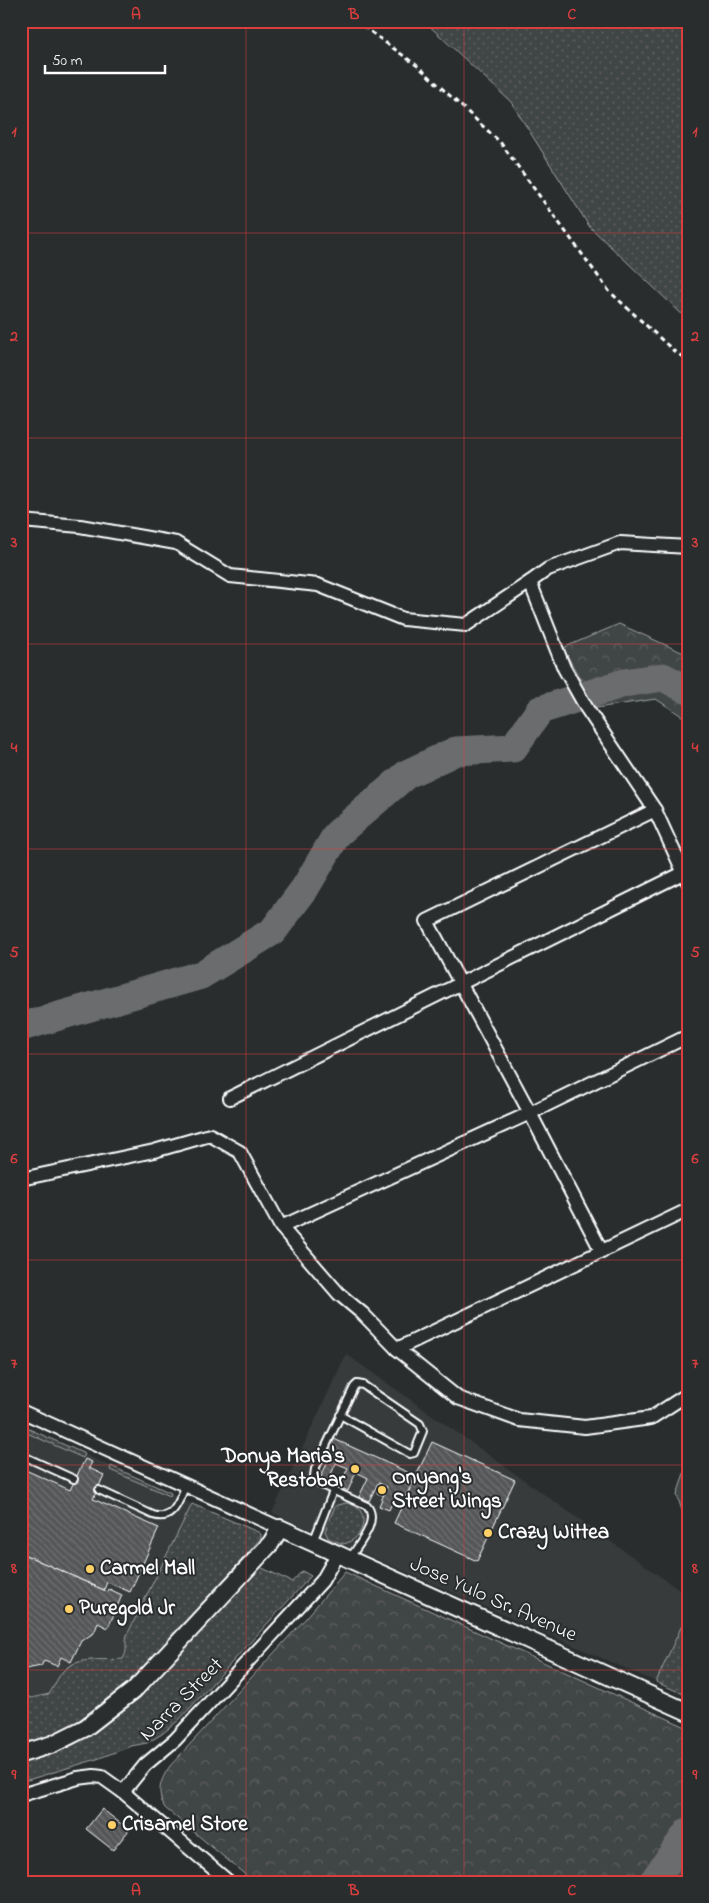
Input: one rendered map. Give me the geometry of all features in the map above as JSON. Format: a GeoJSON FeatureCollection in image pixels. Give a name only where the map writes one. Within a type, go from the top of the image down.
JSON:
{"type":"FeatureCollection","features":[{"type":"Feature","properties":{"kind":"street"},"geometry":{"type":"LineString","coordinates":[[21,521],[80,526],[176,543],[230,576],[318,585],[403,619],[466,625],[548,569],[620,543],[688,547]]}},
{"type":"Feature","properties":{"kind":"street"},"geometry":{"type":"LineString","coordinates":[[230,1098],[461,984],[686,877],[655,810],[587,709],[564,668],[530,582]]}},
{"type":"Feature","properties":{"kind":"street"},"geometry":{"type":"LineString","coordinates":[[602,1252],[530,1112],[427,921],[655,810]]}},
{"type":"Feature","properties":{"kind":"street"},"geometry":{"type":"LineString","coordinates":[[280,1227],[530,1112],[688,1036]]}},
{"type":"Feature","properties":{"kind":"street"},"geometry":{"type":"LineString","coordinates":[[21,1180],[154,1151],[210,1135],[240,1152],[280,1227],[339,1294],[363,1314],[397,1349],[458,1398],[519,1420],[585,1427],[651,1418],[688,1394]]}},
{"type":"Feature","properties":{"kind":"street"},"geometry":{"type":"LineString","coordinates":[[397,1349],[688,1210]]}},
{"type":"Feature","properties":{"kind":"street"},"geometry":{"type":"LineString","coordinates":[[21,1754],[68,1737],[101,1716],[134,1690],[271,1543],[280,1528],[24,1412]]}},
{"type":"Feature","properties":{"kind":"street","name":"Jose Yulo Sr. Avenue"},"geometry":{"type":"LineString","coordinates":[[280,1528],[688,1712]]}},
{"type":"Feature","properties":{"kind":"street","name":"Narra Street"},"geometry":{"type":"LineString","coordinates":[[123,1792],[145,1765],[175,1740],[344,1556]]}},
{"type":"Feature","properties":{"kind":"street"},"geometry":{"type":"LineString","coordinates":[[21,1795],[86,1776],[102,1777],[123,1792],[229,1882]]}},
{"type":"Feature","properties":{"kind":"lane"},"geometry":{"type":"LineString","coordinates":[[340,1415],[410,1454],[414,1452],[423,1434],[423,1429],[420,1424],[359,1384],[354,1386],[340,1415],[314,1473],[317,1482],[367,1506],[371,1510],[372,1517],[367,1530],[344,1556]]}},
{"type":"Feature","properties":{"kind":"lane"},"geometry":{"type":"LineString","coordinates":[[21,1426],[24,1412]]}},
{"type":"Feature","properties":{"kind":"lane"},"geometry":{"type":"LineString","coordinates":[[21,1455],[74,1479]]}},
{"type":"Feature","properties":{"kind":"lane"},"geometry":{"type":"LineString","coordinates":[[99,1490],[153,1515],[162,1517],[168,1516],[174,1510],[186,1486]]}},
{"type":"Feature","properties":{"kind":"lane"},"geometry":{"type":"LineString","coordinates":[[313,1542],[333,1491]]}},
{"type":"Feature","properties":{"kind":"path"},"geometry":{"type":"LineString","coordinates":[[356,21],[419,67],[500,142],[609,291],[675,352],[688,360]]}},
{"type":"Feature","properties":{"kind":"shaded area"},"geometry":{"type":"Polygon","coordinates":[[[346,1354],[688,1596],[688,1612],[656,1682],[272,1513],[346,1354]]]}},
{"type":"Feature","properties":{"kind":"shaded area","name":"Carmel Mall"},"geometry":{"type":"Polygon","coordinates":[[[21,1426],[192,1504],[127,1635],[127,1651],[123,1659],[106,1659],[75,1664],[63,1671],[49,1694],[31,1698],[21,1693],[21,1426]]]}},
{"type":"Feature","properties":{"kind":"green space"},"geometry":{"type":"Polygon","coordinates":[[[424,21],[688,21],[688,320],[589,226],[511,102],[424,21]]]}},
{"type":"Feature","properties":{"kind":"green space"},"geometry":{"type":"Polygon","coordinates":[[[619,624],[688,655],[688,720],[656,699],[596,708],[563,648],[619,624]]]}},
{"type":"Feature","properties":{"kind":"green space"},"geometry":{"type":"Polygon","coordinates":[[[29,1429],[85,1454],[83,1458],[27,1433],[29,1429]]]}},
{"type":"Feature","properties":{"kind":"green space"},"geometry":{"type":"Polygon","coordinates":[[[688,1461],[688,1529],[677,1495],[688,1461]]]}},
{"type":"Feature","properties":{"kind":"green space"},"geometry":{"type":"Polygon","coordinates":[[[111,1466],[171,1493],[170,1496],[110,1470],[111,1466]]]}},
{"type":"Feature","properties":{"kind":"green space"},"geometry":{"type":"Polygon","coordinates":[[[346,1503],[355,1506],[360,1511],[363,1517],[363,1524],[357,1536],[343,1544],[328,1538],[325,1531],[335,1506],[346,1503]]]}},
{"type":"Feature","properties":{"kind":"green space"},"geometry":{"type":"Polygon","coordinates":[[[192,1504],[258,1532],[261,1534],[261,1538],[148,1665],[117,1694],[69,1727],[49,1736],[21,1744],[21,1693],[31,1698],[49,1694],[64,1670],[77,1663],[92,1660],[123,1659],[126,1652],[127,1635],[192,1504]]]}},
{"type":"Feature","properties":{"kind":"green space"},"geometry":{"type":"Polygon","coordinates":[[[260,1567],[292,1582],[302,1571],[311,1576],[179,1720],[147,1743],[131,1746],[97,1759],[21,1782],[21,1764],[54,1754],[75,1744],[96,1731],[140,1696],[260,1567]]]}},
{"type":"Feature","properties":{"kind":"green space"},"geometry":{"type":"Polygon","coordinates":[[[345,1572],[688,1728],[688,1882],[254,1882],[165,1808],[162,1802],[160,1786],[170,1766],[307,1617],[345,1572]]]}},
{"type":"Feature","properties":{"kind":"green space"},"geometry":{"type":"Polygon","coordinates":[[[688,1612],[688,1696],[656,1682],[688,1612]]]}},
{"type":"Feature","properties":{"kind":"building"},"geometry":{"type":"Polygon","coordinates":[[[334,1439],[416,1476],[406,1496],[397,1492],[389,1510],[379,1506],[387,1487],[378,1483],[369,1501],[359,1497],[368,1478],[356,1472],[348,1491],[339,1487],[348,1468],[336,1463],[328,1481],[321,1477],[329,1459],[325,1457],[334,1439]]]}},
{"type":"Feature","properties":{"kind":"building"},"geometry":{"type":"Polygon","coordinates":[[[432,1442],[515,1480],[477,1561],[394,1523],[432,1442]]]}},
{"type":"Feature","properties":{"kind":"building"},"geometry":{"type":"Polygon","coordinates":[[[85,1459],[92,1462],[89,1468],[104,1475],[93,1499],[159,1528],[130,1592],[107,1582],[104,1590],[21,1553],[21,1468],[70,1490],[85,1459]]]}},
{"type":"Feature","properties":{"kind":"building"},"geometry":{"type":"Polygon","coordinates":[[[380,1484],[387,1487],[383,1495],[377,1493],[380,1484]]]}},
{"type":"Feature","properties":{"kind":"building","name":"Puregold Jr"},"geometry":{"type":"Polygon","coordinates":[[[21,1553],[108,1592],[109,1589],[122,1595],[108,1628],[98,1623],[94,1633],[81,1641],[71,1662],[61,1657],[57,1666],[44,1661],[41,1666],[21,1670],[21,1553]]]}},
{"type":"Feature","properties":{"kind":"building"},"geometry":{"type":"Polygon","coordinates":[[[102,1809],[129,1830],[113,1850],[86,1829],[102,1809]]]}},
{"type":"Feature","properties":{"kind":"waterway"},"geometry":{"type":"LineString","coordinates":[[21,1027],[201,975],[273,931],[305,888],[337,834],[407,774],[456,751],[513,748],[540,710],[624,683],[663,677],[688,690]]}},
{"type":"Feature","properties":{"kind":"waterway"},"geometry":{"type":"LineString","coordinates":[[653,1882],[688,1832]]}},
{"type":"Feature","properties":{"kind":"place","name":"Donya Maria's Restobar"},"geometry":{"type":"Point","coordinates":[355,1469]}},
{"type":"Feature","properties":{"kind":"place","name":"Onyang's Street Wings"},"geometry":{"type":"Point","coordinates":[382,1490]}},
{"type":"Feature","properties":{"kind":"place","name":"Crazy Wittea"},"geometry":{"type":"Point","coordinates":[488,1533]}},
{"type":"Feature","properties":{"kind":"place","name":"Carmel Mall"},"geometry":{"type":"Point","coordinates":[90,1569]}},
{"type":"Feature","properties":{"kind":"place","name":"Puregold Jr"},"geometry":{"type":"Point","coordinates":[69,1609]}},
{"type":"Feature","properties":{"kind":"place","name":"Crisamel Store"},"geometry":{"type":"Point","coordinates":[112,1825]}}]}
